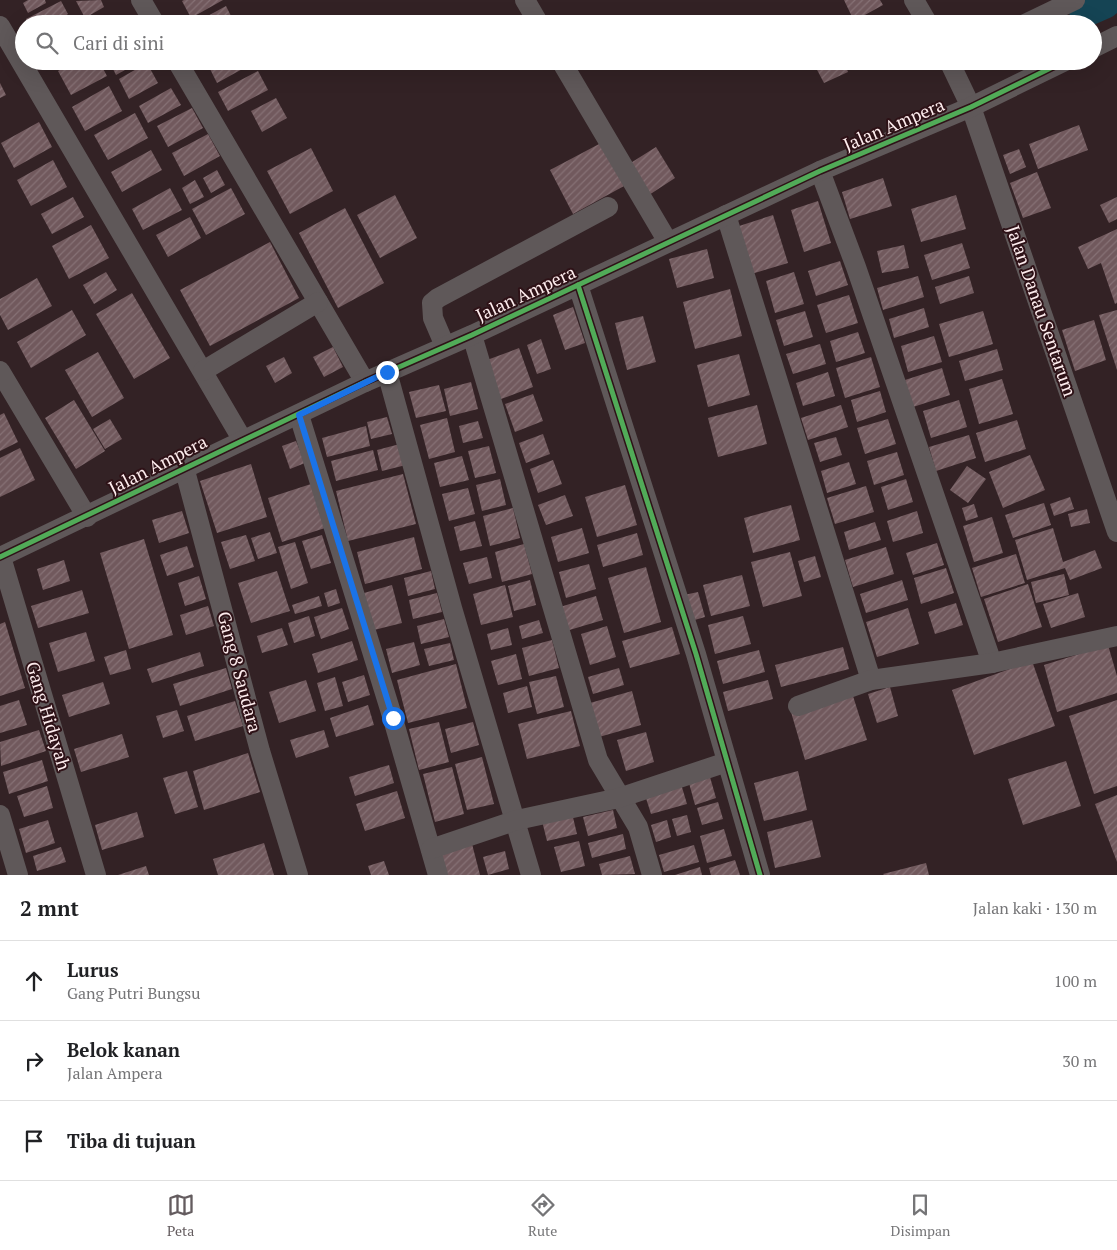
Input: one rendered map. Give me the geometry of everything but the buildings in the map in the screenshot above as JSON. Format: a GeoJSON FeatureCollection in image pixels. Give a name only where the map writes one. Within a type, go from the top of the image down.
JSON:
{"type":"FeatureCollection","features":[{"type":"Feature","properties":{"kind":"street"},"geometry":{"type":"LineString","coordinates":[[141,0],[150,15]]}},
{"type":"Feature","properties":{"kind":"street"},"geometry":{"type":"LineString","coordinates":[[525,0],[534,15]]}},
{"type":"Feature","properties":{"kind":"street"},"geometry":{"type":"LineString","coordinates":[[914,0],[923,15]]}},
{"type":"Feature","properties":{"kind":"street"},"geometry":{"type":"LineString","coordinates":[[1044,15],[1075,0]]}},
{"type":"Feature","properties":{"kind":"street"},"geometry":{"type":"LineString","coordinates":[[0,26],[15,51]]}},
{"type":"Feature","properties":{"kind":"street"},"geometry":{"type":"LineString","coordinates":[[1102,44],[1117,36]]}},
{"type":"Feature","properties":{"kind":"street"},"geometry":{"type":"LineString","coordinates":[[26,70],[242,439]]}},
{"type":"Feature","properties":{"kind":"street"},"geometry":{"type":"LineString","coordinates":[[182,70],[365,382]]}},
{"type":"Feature","properties":{"kind":"street"},"geometry":{"type":"LineString","coordinates":[[566,70],[668,242]]}},
{"type":"Feature","properties":{"kind":"street","name":"Jalan Danau Sentarum"},"geometry":{"type":"LineString","coordinates":[[954,70],[967,99],[1117,532]]}},
{"type":"Feature","properties":{"kind":"street","name":"Jalan Ampera"},"geometry":{"type":"LineString","coordinates":[[0,557],[87,517],[242,439],[299,415],[443,342],[472,335],[820,171],[967,99],[1042,70]]}},
{"type":"Feature","properties":{"kind":"street"},"geometry":{"type":"LineString","coordinates":[[820,171],[856,267],[992,663]]}},
{"type":"Feature","properties":{"kind":"street"},"geometry":{"type":"LineString","coordinates":[[443,342],[433,318],[432,303],[438,298],[608,207]]}},
{"type":"Feature","properties":{"kind":"street"},"geometry":{"type":"LineString","coordinates":[[726,215],[871,680]]}},
{"type":"Feature","properties":{"kind":"street"},"geometry":{"type":"LineString","coordinates":[[578,285],[656,524],[760,875]]}},
{"type":"Feature","properties":{"kind":"street"},"geometry":{"type":"LineString","coordinates":[[203,371],[318,302]]}},
{"type":"Feature","properties":{"kind":"street"},"geometry":{"type":"LineString","coordinates":[[472,335],[598,760],[619,798],[631,812],[638,827],[652,875]]}},
{"type":"Feature","properties":{"kind":"street"},"geometry":{"type":"LineString","coordinates":[[0,371],[87,517]]}},
{"type":"Feature","properties":{"kind":"street"},"geometry":{"type":"LineString","coordinates":[[387,372],[452,608],[531,875]]}},
{"type":"Feature","properties":{"kind":"street"},"geometry":{"type":"LineString","coordinates":[[299,415],[393,718],[438,875]]}},
{"type":"Feature","properties":{"kind":"street","name":"Gang 8 Saudara"},"geometry":{"type":"LineString","coordinates":[[184,467],[258,741],[298,875]]}},
{"type":"Feature","properties":{"kind":"street","name":"Gang Hidayah"},"geometry":{"type":"LineString","coordinates":[[0,557],[96,875]]}},
{"type":"Feature","properties":{"kind":"street"},"geometry":{"type":"LineString","coordinates":[[798,706],[871,680],[992,663],[1117,636]]}},
{"type":"Feature","properties":{"kind":"street"},"geometry":{"type":"LineString","coordinates":[[431,849],[516,820],[619,798],[727,762]]}},
{"type":"Feature","properties":{"kind":"street"},"geometry":{"type":"LineString","coordinates":[[0,815],[18,875]]}},
{"type":"Feature","properties":{"kind":"waterway"},"geometry":{"type":"LineString","coordinates":[[1087,7],[1103,0]]}},
{"type":"Feature","properties":{"kind":"cycle path"},"geometry":{"type":"LineString","coordinates":[[0,557],[365,382],[472,335],[820,171],[971,107],[1047,70]]}},
{"type":"Feature","properties":{"kind":"cycle path"},"geometry":{"type":"LineString","coordinates":[[578,285],[696,654],[760,875]]}},
{"type":"Feature","properties":{"kind":"route"},"geometry":{"type":"LineString","coordinates":[[387,372],[299,415],[393,718]]}}]}
